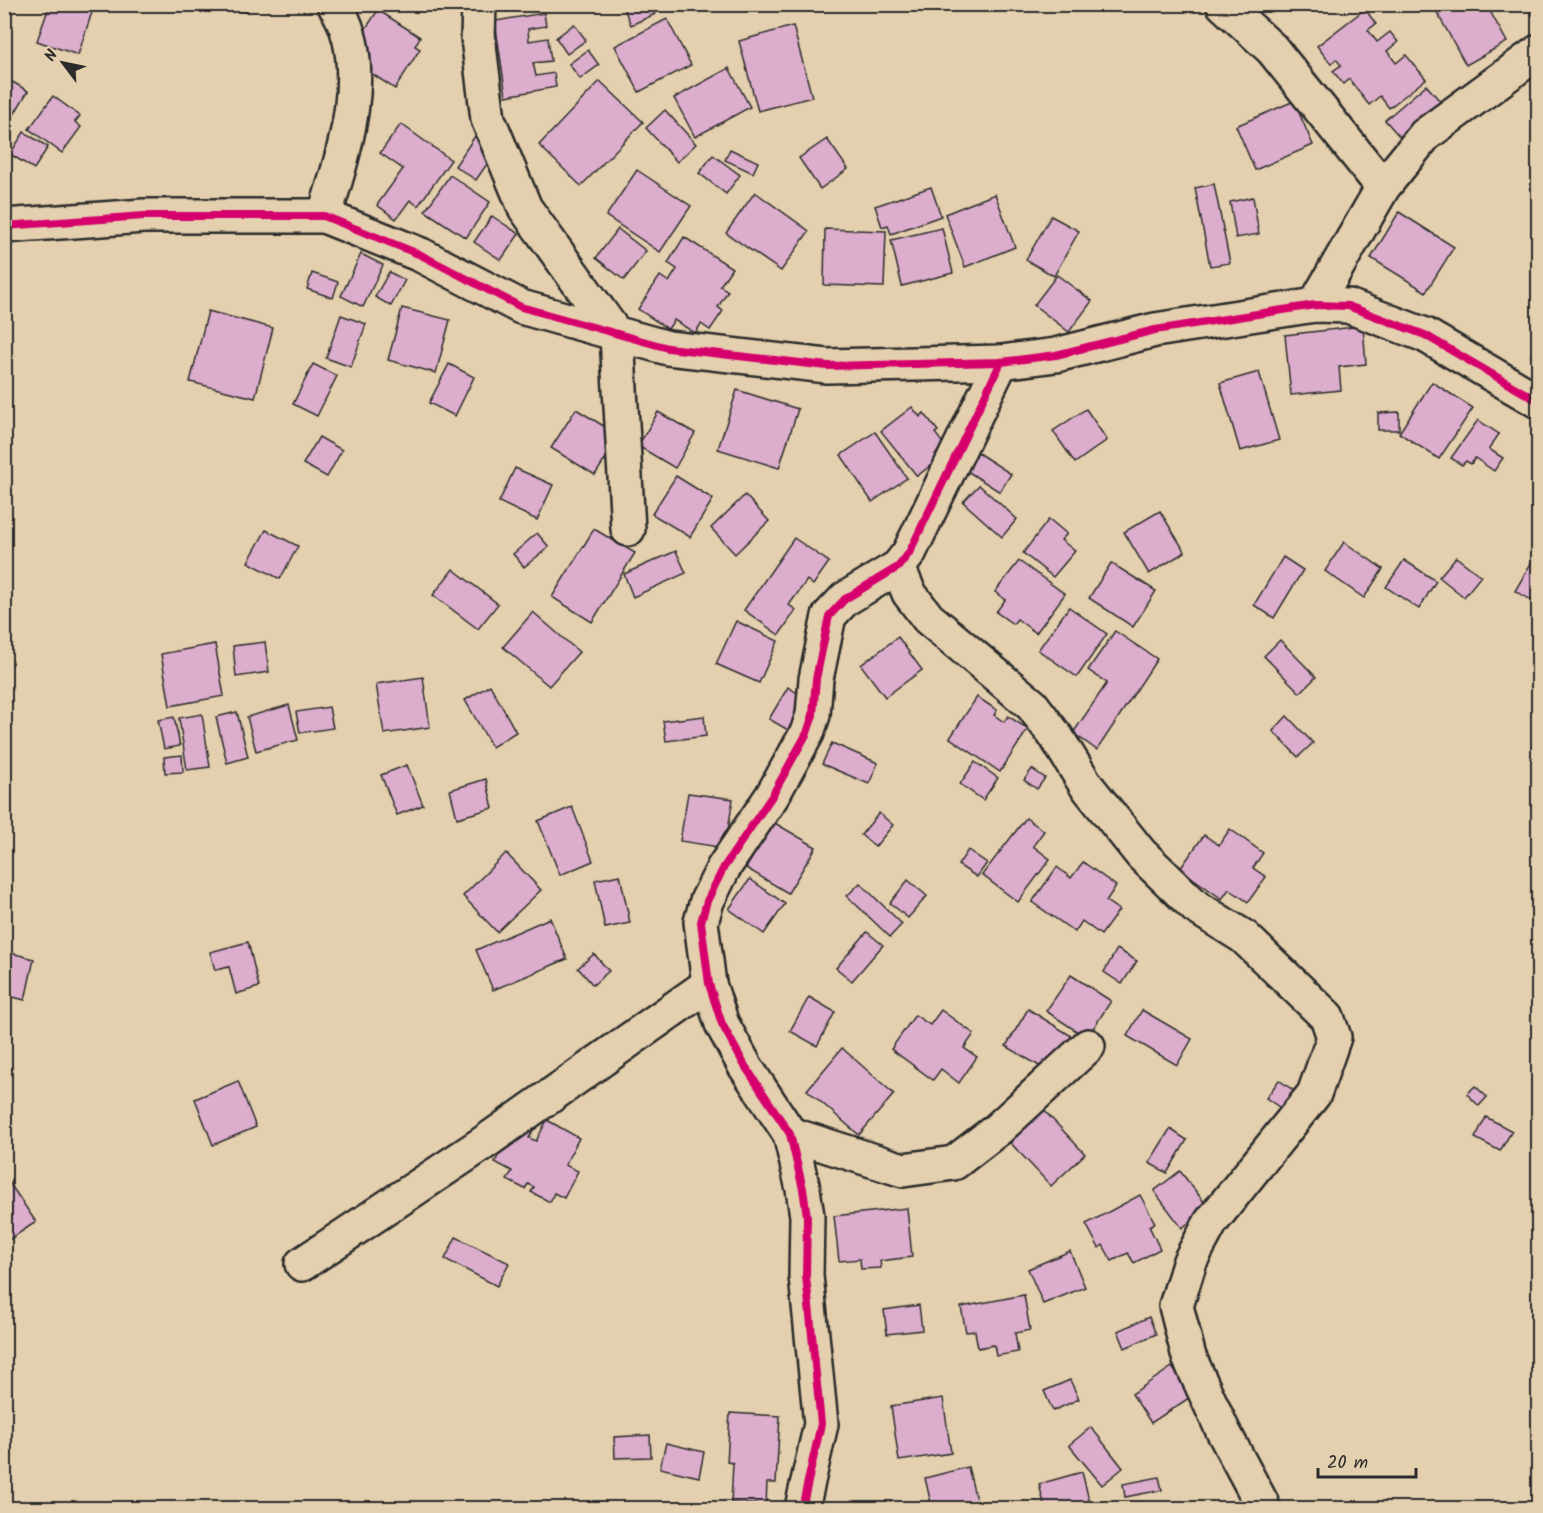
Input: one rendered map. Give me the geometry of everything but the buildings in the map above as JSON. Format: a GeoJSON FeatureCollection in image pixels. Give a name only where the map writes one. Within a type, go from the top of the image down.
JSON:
{"type":"FeatureCollection","features":[{"type":"Feature","properties":{"kind":"street"},"geometry":{"type":"LineString","coordinates":[[324,216],[344,155],[354,66],[343,16],[334,4]]}},
{"type":"Feature","properties":{"kind":"street"},"geometry":{"type":"LineString","coordinates":[[479,4],[478,39],[488,119],[525,208],[617,336],[628,529]]}},
{"type":"Feature","properties":{"kind":"street"},"geometry":{"type":"LineString","coordinates":[[1223,4],[1272,49],[1383,187]]}},
{"type":"Feature","properties":{"kind":"street"},"geometry":{"type":"LineString","coordinates":[[1315,305],[1383,187],[1425,135],[1539,52]]}},
{"type":"Feature","properties":{"kind":"street"},"geometry":{"type":"LineString","coordinates":[[4,226],[144,216],[324,216],[421,255],[521,307],[617,336],[668,348],[828,366],[1001,362],[1056,355],[1155,330],[1315,305],[1348,306],[1425,335],[1539,401]]}},
{"type":"Feature","properties":{"kind":"street"},"geometry":{"type":"LineString","coordinates":[[802,1509],[821,1424],[806,1276],[807,1216],[798,1161],[790,1134],[745,1066],[722,1024],[709,984],[701,922],[707,900],[724,867],[772,796],[807,733],[813,715],[816,679],[829,616],[845,599],[898,567],[909,553],[1001,362]]}},
{"type":"Feature","properties":{"kind":"street"},"geometry":{"type":"LineString","coordinates":[[898,567],[909,593],[928,618],[1032,705],[1057,738],[1086,786],[1141,854],[1196,907],[1244,937],[1327,1017],[1334,1037],[1314,1094],[1211,1222],[1190,1261],[1176,1306],[1189,1356],[1223,1431],[1262,1504]]}},
{"type":"Feature","properties":{"kind":"street"},"geometry":{"type":"LineString","coordinates":[[302,1264],[485,1142],[709,984]]}},
{"type":"Feature","properties":{"kind":"street"},"geometry":{"type":"LineString","coordinates":[[790,1134],[903,1170],[954,1163],[998,1130],[1088,1046]]}},
{"type":"Feature","properties":{"kind":"cycle path"},"geometry":{"type":"LineString","coordinates":[[4,226],[144,216],[324,216],[421,255],[521,307],[668,348],[827,366],[1001,362],[1056,355],[1155,330],[1315,305],[1348,306],[1425,335],[1538,401]]}},
{"type":"Feature","properties":{"kind":"cycle path"},"geometry":{"type":"LineString","coordinates":[[802,1508],[821,1424],[806,1276],[807,1216],[803,1189],[790,1134],[745,1066],[722,1024],[709,984],[701,922],[707,901],[724,867],[772,796],[807,733],[813,715],[816,679],[829,616],[845,599],[898,567],[909,553],[1001,362]]}}]}
